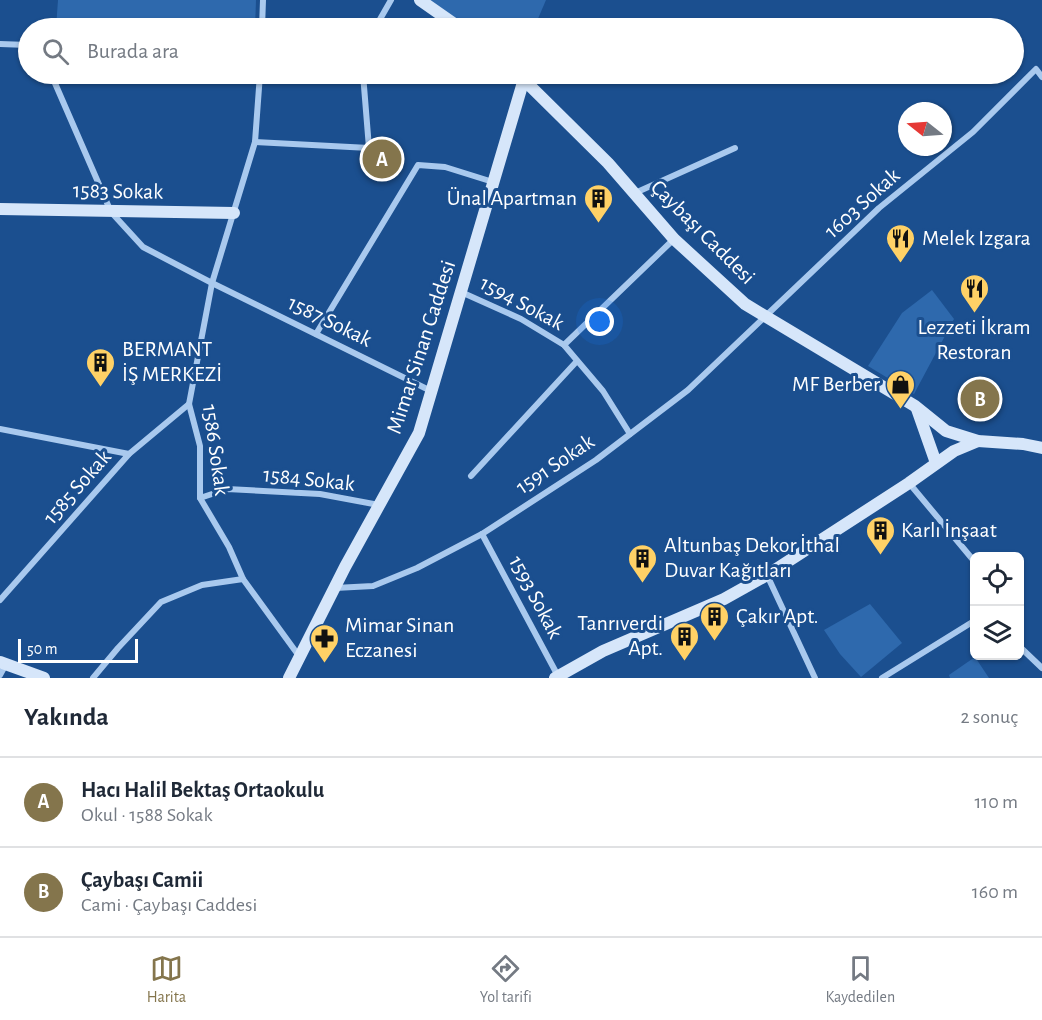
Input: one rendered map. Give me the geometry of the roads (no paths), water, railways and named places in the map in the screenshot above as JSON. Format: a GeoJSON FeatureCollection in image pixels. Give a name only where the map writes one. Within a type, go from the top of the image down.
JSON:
{"type":"FeatureCollection","features":[{"type":"Feature","properties":{"kind":"main road"},"geometry":{"type":"LineString","coordinates":[[420,0],[446,18]]}},
{"type":"Feature","properties":{"kind":"main road","name":"Mimar Sinan Caddesi"},"geometry":{"type":"LineString","coordinates":[[289,678],[334,588],[419,434],[493,182],[519,84]]}},
{"type":"Feature","properties":{"kind":"main road","name":"Çaybaşı Caddesi"},"geometry":{"type":"LineString","coordinates":[[529,84],[608,163],[674,239],[740,301],[915,406],[946,431],[978,441],[1023,444],[1042,448]]}},
{"type":"Feature","properties":{"kind":"main road","name":"1583 Sokak"},"geometry":{"type":"LineString","coordinates":[[0,209],[234,213]]}},
{"type":"Feature","properties":{"kind":"main road"},"geometry":{"type":"LineString","coordinates":[[915,406],[936,463]]}},
{"type":"Feature","properties":{"kind":"main road","name":"Çaybaşı Caddesi"},"geometry":{"type":"LineString","coordinates":[[556,677],[603,651],[724,599],[767,575],[909,483],[954,451],[978,441]]}},
{"type":"Feature","properties":{"kind":"main road"},"geometry":{"type":"LineString","coordinates":[[2,667],[44,678]]}},
{"type":"Feature","properties":{"kind":"street"},"geometry":{"type":"LineString","coordinates":[[262,18],[263,0]]}},
{"type":"Feature","properties":{"kind":"street"},"geometry":{"type":"LineString","coordinates":[[381,18],[391,0]]}},
{"type":"Feature","properties":{"kind":"street"},"geometry":{"type":"LineString","coordinates":[[0,44],[18,45]]}},
{"type":"Feature","properties":{"kind":"street","name":"1603 Sokak"},"geometry":{"type":"LineString","coordinates":[[1024,81],[1036,69],[1042,77]]}},
{"type":"Feature","properties":{"kind":"street"},"geometry":{"type":"LineString","coordinates":[[55,84],[111,212],[143,247],[212,283],[255,142],[259,84]]}},
{"type":"Feature","properties":{"kind":"street"},"geometry":{"type":"LineString","coordinates":[[255,142],[369,148],[364,84]]}},
{"type":"Feature","properties":{"kind":"street","name":"1603 Sokak"},"geometry":{"type":"LineString","coordinates":[[766,317],[879,208],[973,132],[1021,84]]}},
{"type":"Feature","properties":{"kind":"street"},"geometry":{"type":"LineString","coordinates":[[634,194],[735,148]]}},
{"type":"Feature","properties":{"kind":"street"},"geometry":{"type":"LineString","coordinates":[[316,334],[418,165],[445,167],[493,182]]}},
{"type":"Feature","properties":{"kind":"street"},"geometry":{"type":"LineString","coordinates":[[564,345],[674,239]]}},
{"type":"Feature","properties":{"kind":"street","name":"1587 Sokak"},"geometry":{"type":"LineString","coordinates":[[212,283],[432,391]]}},
{"type":"Feature","properties":{"kind":"street","name":"1586 Sokak"},"geometry":{"type":"LineString","coordinates":[[212,283],[189,404],[201,446],[200,498],[229,547],[243,579],[300,657]]}},
{"type":"Feature","properties":{"kind":"street","name":"1594 Sokak"},"geometry":{"type":"LineString","coordinates":[[461,292],[521,319],[564,345],[603,391],[630,434]]}},
{"type":"Feature","properties":{"kind":"street","name":"1591 Sokak"},"geometry":{"type":"LineString","coordinates":[[334,588],[373,586],[417,568],[482,534],[597,460],[688,390],[766,317]]}},
{"type":"Feature","properties":{"kind":"street"},"geometry":{"type":"LineString","coordinates":[[471,476],[577,361]]}},
{"type":"Feature","properties":{"kind":"street","name":"1585 Sokak"},"geometry":{"type":"LineString","coordinates":[[0,600],[129,454],[189,404]]}},
{"type":"Feature","properties":{"kind":"street"},"geometry":{"type":"LineString","coordinates":[[0,429],[129,454]]}},
{"type":"Feature","properties":{"kind":"street"},"geometry":{"type":"LineString","coordinates":[[909,483],[970,555]]}},
{"type":"Feature","properties":{"kind":"street","name":"1584 Sokak"},"geometry":{"type":"LineString","coordinates":[[200,498],[227,489],[320,494],[380,506]]}},
{"type":"Feature","properties":{"kind":"street","name":"1593 Sokak"},"geometry":{"type":"LineString","coordinates":[[482,534],[556,677]]}},
{"type":"Feature","properties":{"kind":"street"},"geometry":{"type":"LineString","coordinates":[[767,575],[815,678]]}},
{"type":"Feature","properties":{"kind":"street"},"geometry":{"type":"LineString","coordinates":[[93,678],[161,602],[202,585],[243,579]]}},
{"type":"Feature","properties":{"kind":"street"},"geometry":{"type":"LineString","coordinates":[[882,678],[970,624]]}},
{"type":"Feature","properties":{"kind":"street"},"geometry":{"type":"LineString","coordinates":[[1024,651],[1042,668]]}},
{"type":"Feature","properties":{"kind":"place","name":"Hacı Halil Bektaş Ortaokulu"},"geometry":{"type":"Point","coordinates":[382,159]}},
{"type":"Feature","properties":{"kind":"place","name":"Ünal Apartman"},"geometry":{"type":"Point","coordinates":[598,224]}},
{"type":"Feature","properties":{"kind":"place","name":"Melek Izgara"},"geometry":{"type":"Point","coordinates":[901,264]}},
{"type":"Feature","properties":{"kind":"place","name":"Lezzeti İkram Restoran"},"geometry":{"type":"Point","coordinates":[974,314]}},
{"type":"Feature","properties":{"kind":"place","name":"BERMANT İŞ MERKEZİ"},"geometry":{"type":"Point","coordinates":[101,388]}},
{"type":"Feature","properties":{"kind":"place","name":"Çaybaşı Camii"},"geometry":{"type":"Point","coordinates":[980,399]}},
{"type":"Feature","properties":{"kind":"place","name":"MF Berber"},"geometry":{"type":"Point","coordinates":[901,410]}},
{"type":"Feature","properties":{"kind":"place","name":"Karlı İnşaat"},"geometry":{"type":"Point","coordinates":[880,556]}},
{"type":"Feature","properties":{"kind":"place","name":"Altunbaş Dekor İthal Duvar Kağıtları"},"geometry":{"type":"Point","coordinates":[643,584]}},
{"type":"Feature","properties":{"kind":"place","name":"Çakır Apt."},"geometry":{"type":"Point","coordinates":[715,642]}},
{"type":"Feature","properties":{"kind":"place","name":"Tanrıverdi Apt."},"geometry":{"type":"Point","coordinates":[684,662]}},
{"type":"Feature","properties":{"kind":"place","name":"Mimar Sinan Eczanesi"},"geometry":{"type":"Point","coordinates":[324,664]}}]}
